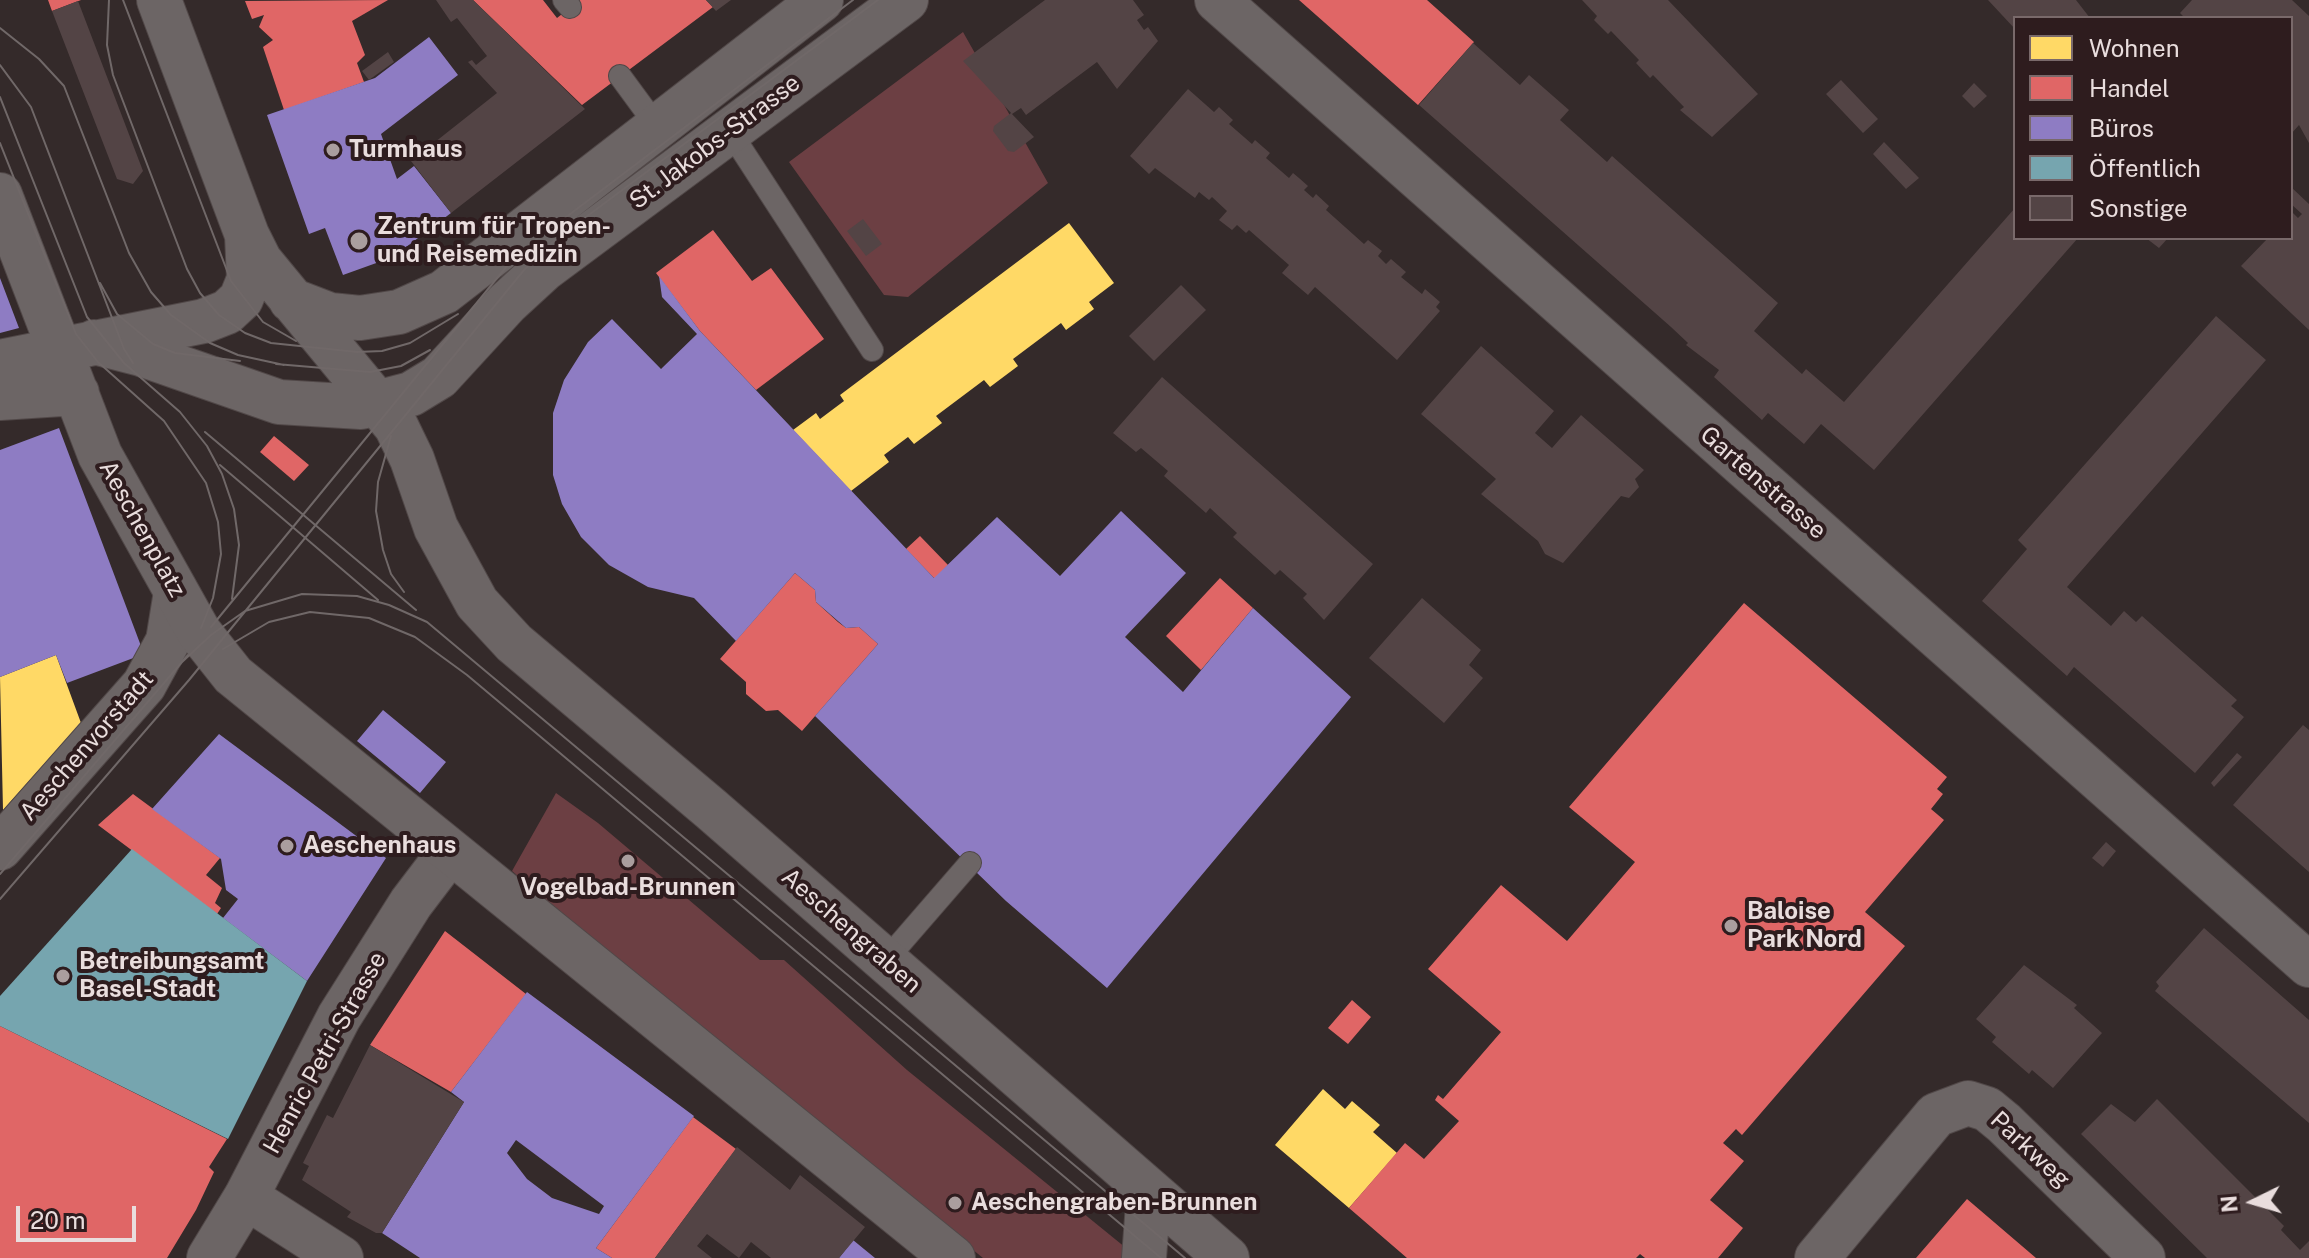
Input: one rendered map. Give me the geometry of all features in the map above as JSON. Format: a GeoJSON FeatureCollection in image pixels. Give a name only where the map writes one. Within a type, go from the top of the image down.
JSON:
{"type":"FeatureCollection","features":[{"type":"Feature","properties":{"kind":"main road"},"geometry":{"type":"LineString","coordinates":[[159,0],[247,235],[260,261],[380,404]]}},
{"type":"Feature","properties":{"kind":"main road","name":"St. Jakobs-Strasse"},"geometry":{"type":"LineString","coordinates":[[290,299],[330,315],[360,318],[399,312],[420,304],[467,276],[656,125],[821,0]]}},
{"type":"Feature","properties":{"kind":"main road","name":"St. Jakobs-Strasse"},"geometry":{"type":"LineString","coordinates":[[380,404],[411,394],[439,377],[524,285],[906,0]]}},
{"type":"Feature","properties":{"kind":"main road","name":"Gartenstrasse"},"geometry":{"type":"LineString","coordinates":[[1217,0],[2309,965]]}},
{"type":"Feature","properties":{"kind":"main road","name":"Aeschenplatz"},"geometry":{"type":"LineString","coordinates":[[0,195],[77,345],[77,393],[100,455],[176,592],[213,651],[252,693],[449,853]]}},
{"type":"Feature","properties":{"kind":"main road"},"geometry":{"type":"LineString","coordinates":[[0,362],[204,321],[227,312],[241,299],[249,279],[247,235]]}},
{"type":"Feature","properties":{"kind":"main road"},"geometry":{"type":"LineString","coordinates":[[77,345],[141,354],[279,402],[338,408],[380,404]]}},
{"type":"Feature","properties":{"kind":"main road"},"geometry":{"type":"LineString","coordinates":[[0,398],[77,393]]}},
{"type":"Feature","properties":{"kind":"main road","name":"Aeschengraben"},"geometry":{"type":"LineString","coordinates":[[380,404],[408,449],[436,528],[477,603],[514,643],[1227,1258]]}},
{"type":"Feature","properties":{"kind":"main road","name":"Aeschenvorstadt"},"geometry":{"type":"LineString","coordinates":[[0,848],[144,685],[168,641],[176,592]]}},
{"type":"Feature","properties":{"kind":"main road"},"geometry":{"type":"LineString","coordinates":[[449,853],[953,1258]]}},
{"type":"Feature","properties":{"kind":"main road","name":"Henric Petri-Strasse"},"geometry":{"type":"LineString","coordinates":[[209,1258],[246,1197],[339,1017],[411,903],[449,853]]}},
{"type":"Feature","properties":{"kind":"main road","name":"Parkweg"},"geometry":{"type":"LineString","coordinates":[[1817,1258],[1936,1115],[1968,1103],[1987,1109],[2004,1123],[2143,1258]]}},
{"type":"Feature","properties":{"kind":"main road"},"geometry":{"type":"LineString","coordinates":[[1144,1258],[1149,1191]]}},
{"type":"Feature","properties":{"kind":"main road"},"geometry":{"type":"LineString","coordinates":[[246,1197],[341,1258]]}},
{"type":"Feature","properties":{"kind":"lane"},"geometry":{"type":"LineString","coordinates":[[620,76],[656,125]]}},
{"type":"Feature","properties":{"kind":"lane"},"geometry":{"type":"LineString","coordinates":[[729,130],[872,350]]}},
{"type":"Feature","properties":{"kind":"lane"},"geometry":{"type":"LineString","coordinates":[[885,961],[970,863]]}},
{"type":"Feature","properties":{"kind":"shaded area"},"geometry":{"type":"Polygon","coordinates":[[[963,32],[1048,183],[908,297],[884,295],[789,162],[963,32]]]}},
{"type":"Feature","properties":{"kind":"shaded area"},"geometry":{"type":"Polygon","coordinates":[[[556,793],[598,823],[760,960],[784,960],[907,1070],[1126,1248],[1124,1258],[983,1258],[684,1015],[512,871],[556,793]]]}},
{"type":"Feature","properties":{"kind":"building: Wohnen"},"geometry":{"type":"Polygon","coordinates":[[[1069,223],[1114,283],[1089,302],[1094,309],[1066,330],[1061,323],[1013,359],[1018,366],[990,387],[984,380],[936,416],[942,423],[914,444],[908,437],[884,455],[889,462],[851,491],[793,430],[816,413],[820,419],[844,401],[840,395],[1069,223]]]}},
{"type":"Feature","properties":{"kind":"building: Wohnen"},"geometry":{"type":"Polygon","coordinates":[[[56,655],[81,723],[3,810],[0,677],[56,655]]]}},
{"type":"Feature","properties":{"kind":"building: Wohnen"},"geometry":{"type":"Polygon","coordinates":[[[1323,1089],[1345,1109],[1352,1101],[1380,1125],[1373,1132],[1397,1153],[1349,1208],[1275,1145],[1323,1089]]]}},
{"type":"Feature","properties":{"kind":"building: Handel"},"geometry":{"type":"Polygon","coordinates":[[[48,0],[81,0],[52,11],[48,0]]]}},
{"type":"Feature","properties":{"kind":"building: Handel"},"geometry":{"type":"Polygon","coordinates":[[[388,0],[352,21],[365,55],[357,63],[364,82],[284,110],[263,47],[273,40],[259,27],[264,15],[252,19],[245,1],[388,0]]]}},
{"type":"Feature","properties":{"kind":"building: Handel"},"geometry":{"type":"Polygon","coordinates":[[[473,0],[543,0],[557,18],[580,0],[706,0],[713,7],[582,105],[473,0]]]}},
{"type":"Feature","properties":{"kind":"building: Handel"},"geometry":{"type":"Polygon","coordinates":[[[1299,0],[1427,0],[1474,42],[1418,105],[1299,0]]]}},
{"type":"Feature","properties":{"kind":"building: Handel"},"geometry":{"type":"Polygon","coordinates":[[[713,230],[752,281],[771,268],[824,339],[756,390],[700,331],[656,273],[713,230]]]}},
{"type":"Feature","properties":{"kind":"building: Handel"},"geometry":{"type":"Polygon","coordinates":[[[274,436],[309,465],[294,481],[260,452],[274,436]]]}},
{"type":"Feature","properties":{"kind":"building: Handel"},"geometry":{"type":"Polygon","coordinates":[[[920,536],[948,565],[935,579],[906,549],[920,536]]]}},
{"type":"Feature","properties":{"kind":"building: Handel"},"geometry":{"type":"Polygon","coordinates":[[[795,573],[815,590],[816,602],[838,622],[846,628],[859,627],[878,644],[802,731],[778,710],[766,711],[746,694],[746,682],[720,659],[795,573]]]}},
{"type":"Feature","properties":{"kind":"building: Handel"},"geometry":{"type":"Polygon","coordinates":[[[1220,578],[1253,608],[1201,670],[1166,636],[1220,578]]]}},
{"type":"Feature","properties":{"kind":"building: Handel","name":"Baloise Park Nord"},"geometry":{"type":"Polygon","coordinates":[[[1744,603],[1947,777],[1937,789],[1943,794],[1931,809],[1944,820],[1865,912],[1905,946],[1742,1135],[1736,1129],[1723,1143],[1744,1161],[1710,1200],[1743,1228],[1718,1258],[1645,1258],[1640,1254],[1636,1258],[1407,1258],[1349,1208],[1405,1143],[1424,1159],[1459,1121],[1435,1100],[1438,1095],[1443,1099],[1501,1032],[1428,969],[1501,885],[1567,941],[1635,862],[1569,807],[1744,603]]]}},
{"type":"Feature","properties":{"kind":"building: Handel"},"geometry":{"type":"Polygon","coordinates":[[[133,794],[220,858],[206,875],[222,888],[215,903],[221,908],[217,914],[98,825],[133,794]]]}},
{"type":"Feature","properties":{"kind":"building: Handel"},"geometry":{"type":"Polygon","coordinates":[[[445,931],[526,994],[451,1092],[370,1045],[445,931]]]}},
{"type":"Feature","properties":{"kind":"building: Handel"},"geometry":{"type":"Polygon","coordinates":[[[1352,1000],[1371,1017],[1348,1044],[1328,1028],[1352,1000]]]}},
{"type":"Feature","properties":{"kind":"building: Handel"},"geometry":{"type":"Polygon","coordinates":[[[0,1026],[227,1139],[209,1167],[214,1172],[196,1210],[167,1258],[0,1258],[0,1026]]]}},
{"type":"Feature","properties":{"kind":"building: Handel"},"geometry":{"type":"Polygon","coordinates":[[[693,1117],[736,1149],[655,1258],[612,1258],[596,1248],[693,1117]]]}},
{"type":"Feature","properties":{"kind":"building: Handel"},"geometry":{"type":"Polygon","coordinates":[[[1967,1199],[2036,1258],[1916,1258],[1967,1199]]]}},
{"type":"Feature","properties":{"kind":"building: Büros","name":"Turmhaus"},"geometry":{"type":"Polygon","coordinates":[[[429,37],[458,75],[381,134],[397,179],[414,166],[451,213],[393,257],[343,275],[325,228],[309,234],[267,115],[375,78],[429,37]]]}},
{"type":"Feature","properties":{"kind":"building: Büros"},"geometry":{"type":"Polygon","coordinates":[[[659,276],[700,331],[934,578],[997,517],[1060,576],[1121,511],[1186,573],[1125,637],[1183,692],[1253,608],[1351,697],[1107,988],[1006,901],[815,716],[878,644],[859,627],[846,628],[816,602],[815,590],[795,573],[736,641],[694,598],[648,587],[609,565],[581,537],[562,504],[553,475],[553,413],[564,380],[588,342],[612,319],[661,369],[697,334],[662,297],[659,276]]]}},
{"type":"Feature","properties":{"kind":"building: Büros"},"geometry":{"type":"Polygon","coordinates":[[[0,278],[19,328],[0,333],[0,278]]]}},
{"type":"Feature","properties":{"kind":"building: Büros"},"geometry":{"type":"Polygon","coordinates":[[[59,428],[144,654],[67,683],[56,655],[0,677],[0,450],[59,428]]]}},
{"type":"Feature","properties":{"kind":"building: Büros"},"geometry":{"type":"Polygon","coordinates":[[[383,710],[446,762],[420,793],[357,741],[383,710]]]}},
{"type":"Feature","properties":{"kind":"building: Büros","name":"Aeschenhaus"},"geometry":{"type":"Polygon","coordinates":[[[219,734],[386,858],[307,981],[223,918],[238,899],[226,890],[221,859],[152,809],[219,734]]]}},
{"type":"Feature","properties":{"kind":"building: Büros"},"geometry":{"type":"Polygon","coordinates":[[[527,992],[694,1116],[596,1248],[612,1258],[420,1258],[382,1233],[464,1102],[451,1092],[527,992]],[[516,1140],[507,1153],[527,1179],[552,1198],[599,1214],[604,1206],[516,1140]]]}},
{"type":"Feature","properties":{"kind":"building: Büros"},"geometry":{"type":"Polygon","coordinates":[[[853,1240],[875,1258],[839,1258],[853,1240]]]}},
{"type":"Feature","properties":{"kind":"building: Öffentlich"},"geometry":{"type":"Polygon","coordinates":[[[132,849],[307,981],[228,1139],[0,1026],[0,996],[132,849]]]}},
{"type":"Feature","properties":{"kind":"building: Sonstige"},"geometry":{"type":"Polygon","coordinates":[[[436,0],[473,0],[585,109],[451,213],[411,161],[497,93],[468,62],[472,60],[476,65],[487,56],[457,18],[451,22],[436,0]]]}},
{"type":"Feature","properties":{"kind":"building: Sonstige"},"geometry":{"type":"Polygon","coordinates":[[[706,0],[731,0],[716,11],[706,0]]]}},
{"type":"Feature","properties":{"kind":"building: Sonstige"},"geometry":{"type":"Polygon","coordinates":[[[1045,0],[1133,0],[1144,15],[1137,20],[1144,30],[1148,27],[1158,41],[1117,89],[1097,62],[1026,115],[1021,108],[1012,114],[963,61],[1045,0]]]}},
{"type":"Feature","properties":{"kind":"building: Sonstige"},"geometry":{"type":"Polygon","coordinates":[[[1582,0],[1668,0],[1758,94],[1712,137],[1680,110],[1684,107],[1653,75],[1650,78],[1636,63],[1639,60],[1611,31],[1608,34],[1594,20],[1597,16],[1582,0]]]}},
{"type":"Feature","properties":{"kind":"building: Sonstige"},"geometry":{"type":"Polygon","coordinates":[[[1988,0],[2076,0],[2088,16],[2013,16],[2013,27],[1988,0]]]}},
{"type":"Feature","properties":{"kind":"building: Sonstige"},"geometry":{"type":"Polygon","coordinates":[[[2192,0],[2292,0],[2309,16],[2309,143],[2299,125],[2293,132],[2293,16],[2183,16],[2180,13],[2192,0]]]}},
{"type":"Feature","properties":{"kind":"building: Sonstige"},"geometry":{"type":"Polygon","coordinates":[[[78,1],[143,171],[133,184],[117,179],[52,11],[78,1]]]}},
{"type":"Feature","properties":{"kind":"building: Sonstige"},"geometry":{"type":"Polygon","coordinates":[[[1473,43],[1520,85],[1529,75],[1569,110],[1560,120],[1607,162],[1612,156],[1778,303],[1754,331],[1802,374],[1806,369],[1844,402],[2013,210],[2013,240],[2076,240],[1874,470],[1821,424],[1804,444],[1768,413],[1762,420],[1714,377],[1719,370],[1686,345],[1688,343],[1671,327],[1419,105],[1473,43]]]}},
{"type":"Feature","properties":{"kind":"building: Sonstige"},"geometry":{"type":"Polygon","coordinates":[[[388,52],[394,62],[369,80],[362,71],[388,52]]]}},
{"type":"Feature","properties":{"kind":"building: Sonstige"},"geometry":{"type":"Polygon","coordinates":[[[1841,80],[1878,119],[1863,133],[1826,94],[1841,80]]]}},
{"type":"Feature","properties":{"kind":"building: Sonstige"},"geometry":{"type":"Polygon","coordinates":[[[1974,83],[1987,96],[1974,108],[1962,96],[1974,83]]]}},
{"type":"Feature","properties":{"kind":"building: Sonstige"},"geometry":{"type":"Polygon","coordinates":[[[1188,89],[1214,112],[1219,107],[1233,120],[1229,124],[1252,144],[1255,140],[1270,153],[1266,158],[1289,178],[1293,173],[1299,178],[1308,186],[1304,190],[1313,198],[1316,194],[1329,206],[1326,210],[1364,244],[1368,240],[1382,251],[1378,256],[1386,264],[1391,259],[1406,272],[1401,277],[1422,294],[1425,289],[1440,302],[1436,307],[1440,311],[1397,360],[1315,287],[1308,295],[1282,273],[1289,265],[1249,230],[1246,233],[1237,225],[1232,230],[1219,220],[1227,211],[1212,197],[1209,200],[1199,192],[1195,198],[1155,168],[1149,174],[1130,156],[1188,89]]]}},
{"type":"Feature","properties":{"kind":"building: Sonstige"},"geometry":{"type":"Polygon","coordinates":[[[1011,113],[1034,137],[1014,152],[1008,151],[993,131],[994,126],[1011,113]]]}},
{"type":"Feature","properties":{"kind":"building: Sonstige"},"geometry":{"type":"Polygon","coordinates":[[[1884,142],[1919,178],[1906,189],[1873,154],[1884,142]]]}},
{"type":"Feature","properties":{"kind":"building: Sonstige"},"geometry":{"type":"Polygon","coordinates":[[[2293,189],[2309,204],[2309,330],[2241,266],[2266,240],[2293,240],[2293,213],[2298,218],[2302,214],[2293,206],[2293,189]]]}},
{"type":"Feature","properties":{"kind":"building: Sonstige"},"geometry":{"type":"Polygon","coordinates":[[[863,219],[882,244],[866,256],[847,231],[863,219]]]}},
{"type":"Feature","properties":{"kind":"building: Sonstige"},"geometry":{"type":"Polygon","coordinates":[[[2149,240],[2166,240],[2159,248],[2149,240]]]}},
{"type":"Feature","properties":{"kind":"building: Sonstige"},"geometry":{"type":"Polygon","coordinates":[[[1181,285],[1206,310],[1154,361],[1129,336],[1181,285]]]}},
{"type":"Feature","properties":{"kind":"building: Sonstige"},"geometry":{"type":"Polygon","coordinates":[[[2216,316],[2266,360],[2067,587],[2111,626],[2124,611],[2136,622],[2142,616],[2237,700],[2231,706],[2244,717],[2195,773],[2074,667],[2067,676],[1982,601],[2027,549],[2018,540],[2216,316]]]}},
{"type":"Feature","properties":{"kind":"building: Sonstige"},"geometry":{"type":"Polygon","coordinates":[[[1481,346],[1554,411],[1535,433],[1552,448],[1581,415],[1644,470],[1635,479],[1639,487],[1629,498],[1621,496],[1563,563],[1545,554],[1538,541],[1481,494],[1496,479],[1421,414],[1481,346]]]}},
{"type":"Feature","properties":{"kind":"building: Sonstige"},"geometry":{"type":"Polygon","coordinates":[[[1162,377],[1373,564],[1324,620],[1303,598],[1307,594],[1280,570],[1275,575],[1233,537],[1237,533],[1210,508],[1206,513],[1164,476],[1168,471],[1141,448],[1136,452],[1113,433],[1162,377]]]}},
{"type":"Feature","properties":{"kind":"building: Sonstige"},"geometry":{"type":"Polygon","coordinates":[[[1422,598],[1481,650],[1469,665],[1483,678],[1444,723],[1369,658],[1422,598]]]}},
{"type":"Feature","properties":{"kind":"building: Sonstige"},"geometry":{"type":"Polygon","coordinates":[[[2303,725],[2309,730],[2309,872],[2233,805],[2303,725]]]}},
{"type":"Feature","properties":{"kind":"building: Sonstige"},"geometry":{"type":"Polygon","coordinates":[[[2237,753],[2242,757],[2214,787],[2211,783],[2237,753]]]}},
{"type":"Feature","properties":{"kind":"building: Sonstige"},"geometry":{"type":"Polygon","coordinates":[[[2106,842],[2116,851],[2103,867],[2092,858],[2106,842]]]}},
{"type":"Feature","properties":{"kind":"building: Sonstige"},"geometry":{"type":"Polygon","coordinates":[[[2204,928],[2309,1020],[2309,1123],[2155,991],[2159,986],[2156,982],[2204,928]]]}},
{"type":"Feature","properties":{"kind":"building: Sonstige"},"geometry":{"type":"Polygon","coordinates":[[[2024,965],[2077,1005],[2074,1008],[2102,1033],[2053,1088],[2032,1070],[2029,1074],[1992,1042],[1996,1037],[1976,1019],[2024,965]]]}},
{"type":"Feature","properties":{"kind":"building: Sonstige"},"geometry":{"type":"Polygon","coordinates":[[[370,1045],[464,1102],[382,1233],[376,1233],[347,1217],[351,1212],[302,1180],[309,1166],[303,1163],[327,1115],[333,1118],[370,1045]]]}},
{"type":"Feature","properties":{"kind":"building: Sonstige"},"geometry":{"type":"Polygon","coordinates":[[[2157,1099],[2284,1226],[2281,1230],[2300,1250],[2309,1241],[2309,1258],[2207,1258],[2081,1134],[2111,1104],[2135,1122],[2157,1099]]]}},
{"type":"Feature","properties":{"kind":"building: Sonstige"},"geometry":{"type":"Polygon","coordinates":[[[737,1147],[790,1190],[800,1175],[865,1227],[839,1258],[771,1258],[751,1242],[739,1258],[707,1234],[697,1246],[712,1258],[655,1258],[737,1147]]]}},
{"type":"Feature","properties":{"kind":"tram line"},"geometry":{"type":"LineString","coordinates":[[109,0],[107,45],[113,75],[187,269],[200,293],[219,315],[245,333],[271,343],[357,352],[382,351],[410,343],[458,314]]}},
{"type":"Feature","properties":{"kind":"tram line"},"geometry":{"type":"LineString","coordinates":[[123,0],[231,281],[263,322],[296,341]]}},
{"type":"Feature","properties":{"kind":"tram line"},"geometry":{"type":"LineString","coordinates":[[211,627],[516,255],[853,0]]}},
{"type":"Feature","properties":{"kind":"tram line"},"geometry":{"type":"LineString","coordinates":[[0,899],[189,680],[524,270],[555,240],[878,0]]}},
{"type":"Feature","properties":{"kind":"tram line"},"geometry":{"type":"LineString","coordinates":[[0,28],[39,59],[64,86],[129,253],[151,292],[171,315],[210,343],[238,355],[284,365]]}},
{"type":"Feature","properties":{"kind":"tram line"},"geometry":{"type":"LineString","coordinates":[[0,65],[31,107],[124,349],[133,363]]}},
{"type":"Feature","properties":{"kind":"tram line"},"geometry":{"type":"LineString","coordinates":[[0,97],[87,317],[124,363],[180,412],[207,446],[222,474],[234,509],[239,545],[232,599]]}},
{"type":"Feature","properties":{"kind":"tram line"},"geometry":{"type":"LineString","coordinates":[[0,143],[76,334],[98,362],[164,421],[206,483],[218,522],[221,554],[213,598],[201,628]]}},
{"type":"Feature","properties":{"kind":"tram line"},"geometry":{"type":"LineString","coordinates":[[100,283],[117,314],[153,344],[175,353],[240,361]]}},
{"type":"Feature","properties":{"kind":"tram line"},"geometry":{"type":"LineString","coordinates":[[276,364],[370,372],[401,366],[430,350]]}},
{"type":"Feature","properties":{"kind":"tram line"},"geometry":{"type":"LineString","coordinates":[[205,432],[416,610]]}},
{"type":"Feature","properties":{"kind":"tram line"},"geometry":{"type":"LineString","coordinates":[[391,436],[378,482],[376,511],[391,574],[404,592]]}},
{"type":"Feature","properties":{"kind":"tram line"},"geometry":{"type":"LineString","coordinates":[[220,465],[378,600]]}},
{"type":"Feature","properties":{"kind":"tram line"},"geometry":{"type":"LineString","coordinates":[[181,663],[211,635],[245,611],[302,594],[357,596],[389,605],[427,622],[1185,1258]]}},
{"type":"Feature","properties":{"kind":"tram line"},"geometry":{"type":"LineString","coordinates":[[223,649],[269,622],[310,612],[369,618],[415,637],[467,675],[1161,1258]]}},
{"type":"Feature","properties":{"kind":"tram line"},"geometry":{"type":"LineString","coordinates":[[0,874],[188,655]]}},
{"type":"Feature","properties":{"kind":"place","name":"Turmhaus"},"geometry":{"type":"Point","coordinates":[333,150]}},
{"type":"Feature","properties":{"kind":"place","name":"Zentrum für Tropen- und Reisemedizin"},"geometry":{"type":"Point","coordinates":[359,241]}},
{"type":"Feature","properties":{"kind":"place","name":"Aeschenhaus"},"geometry":{"type":"Point","coordinates":[287,846]}},
{"type":"Feature","properties":{"kind":"place","name":"Vogelbad-Brunnen"},"geometry":{"type":"Point","coordinates":[628,861]}},
{"type":"Feature","properties":{"kind":"place","name":"Baloise Park Nord"},"geometry":{"type":"Point","coordinates":[1731,926]}},
{"type":"Feature","properties":{"kind":"place","name":"Betreibungsamt Basel-Stadt"},"geometry":{"type":"Point","coordinates":[63,976]}},
{"type":"Feature","properties":{"kind":"place","name":"Aeschengraben-Brunnen"},"geometry":{"type":"Point","coordinates":[955,1203]}}]}
